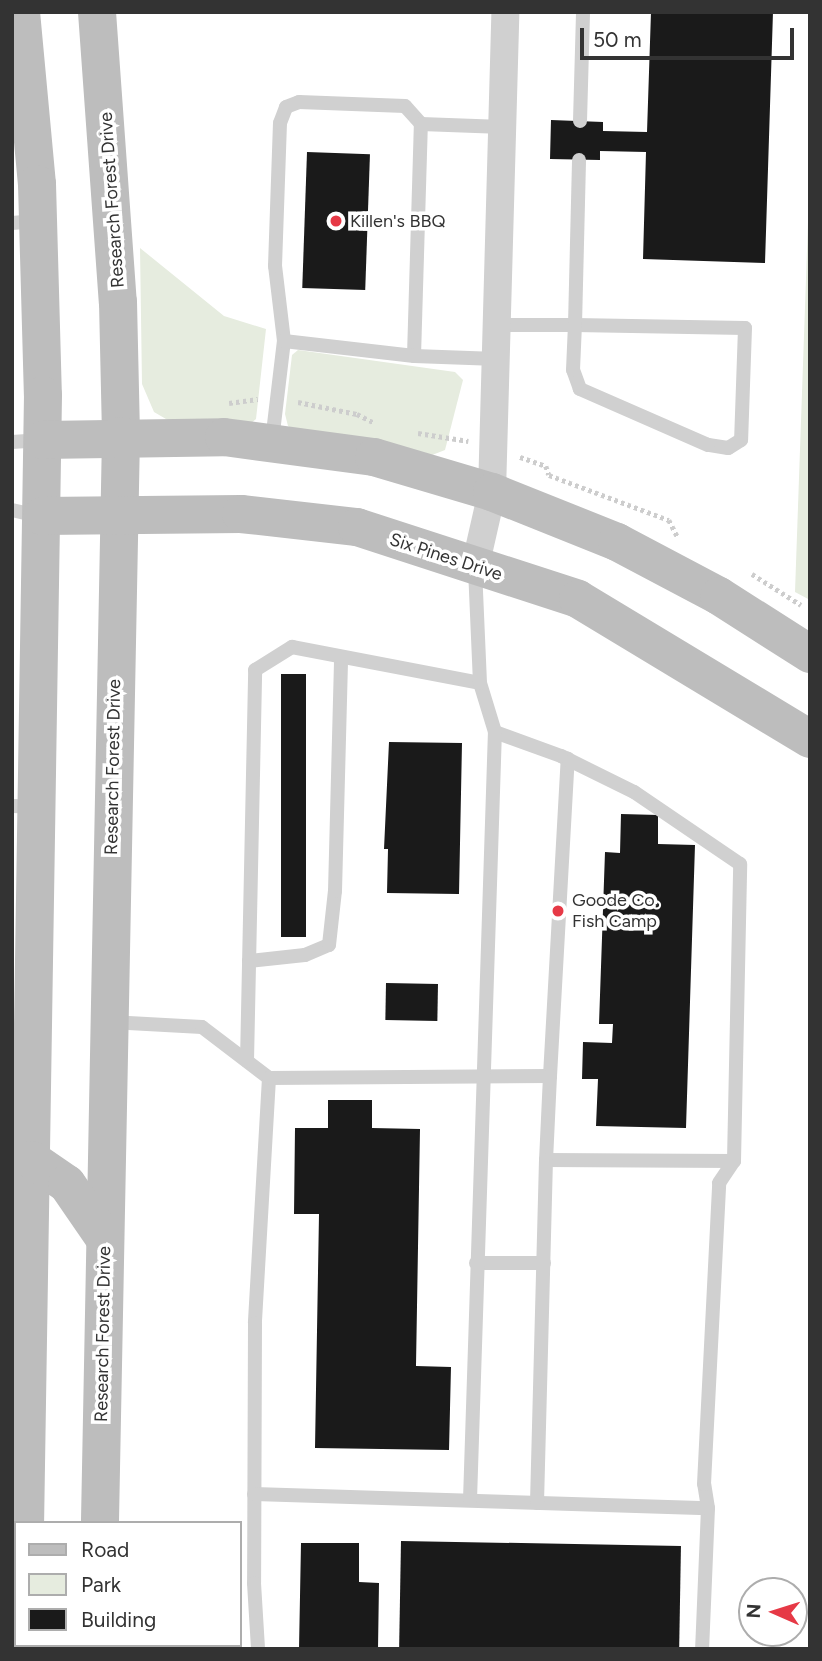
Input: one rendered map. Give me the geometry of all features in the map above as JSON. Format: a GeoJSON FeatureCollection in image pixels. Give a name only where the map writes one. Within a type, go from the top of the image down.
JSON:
{"type":"FeatureCollection","features":[{"type":"Feature","properties":{"kind":"main road"},"geometry":{"type":"LineString","coordinates":[[21,12],[28,441],[22,1161],[25,1521]]}},
{"type":"Feature","properties":{"kind":"main road","name":"Research Forest Drive"},"geometry":{"type":"LineString","coordinates":[[97,12],[117,275],[121,436],[100,1521]]}},
{"type":"Feature","properties":{"kind":"main road"},"geometry":{"type":"LineString","coordinates":[[28,441],[121,436],[272,442],[374,457],[492,492],[617,542],[719,596],[810,654]]}},
{"type":"Feature","properties":{"kind":"main road","name":"Six Pines Drive"},"geometry":{"type":"LineString","coordinates":[[27,513],[241,514],[357,527],[578,599],[810,739]]}},
{"type":"Feature","properties":{"kind":"main road"},"geometry":{"type":"LineString","coordinates":[[22,1161],[67,1184],[105,1240]]}},
{"type":"Feature","properties":{"kind":"street"},"geometry":{"type":"LineString","coordinates":[[475,566],[492,492],[505,12]]}},
{"type":"Feature","properties":{"kind":"lane"},"geometry":{"type":"LineString","coordinates":[[580,121],[583,12]]}},
{"type":"Feature","properties":{"kind":"lane"},"geometry":{"type":"LineString","coordinates":[[272,442],[284,341],[277,287],[280,123],[286,107],[299,102],[405,106],[421,124],[414,356]]}},
{"type":"Feature","properties":{"kind":"lane"},"geometry":{"type":"LineString","coordinates":[[421,124],[503,127]]}},
{"type":"Feature","properties":{"kind":"lane"},"geometry":{"type":"LineString","coordinates":[[497,325],[575,325],[745,328],[741,440],[728,448],[708,445],[580,389],[573,370],[575,325],[579,160]]}},
{"type":"Feature","properties":{"kind":"lane"},"geometry":{"type":"LineString","coordinates":[[284,341],[414,356],[496,359]]}},
{"type":"Feature","properties":{"kind":"lane"},"geometry":{"type":"LineString","coordinates":[[470,1500],[481,1074],[495,732],[480,683],[475,566]]}},
{"type":"Feature","properties":{"kind":"lane"},"geometry":{"type":"LineString","coordinates":[[247,1061],[255,670],[292,647],[480,683]]}},
{"type":"Feature","properties":{"kind":"lane"},"geometry":{"type":"LineString","coordinates":[[249,961],[305,956],[330,945],[341,657]]}},
{"type":"Feature","properties":{"kind":"lane"},"geometry":{"type":"LineString","coordinates":[[495,732],[568,759],[634,792],[740,864],[734,1161],[719,1183],[704,1483],[708,1508],[702,1649]]}},
{"type":"Feature","properties":{"kind":"lane"},"geometry":{"type":"LineString","coordinates":[[537,1503],[546,1160],[568,759]]}},
{"type":"Feature","properties":{"kind":"lane"},"geometry":{"type":"LineString","coordinates":[[108,1022],[202,1027],[270,1078],[481,1074],[550,1076]]}},
{"type":"Feature","properties":{"kind":"lane"},"geometry":{"type":"LineString","coordinates":[[258,1649],[254,1494],[255,1323],[270,1078]]}},
{"type":"Feature","properties":{"kind":"lane"},"geometry":{"type":"LineString","coordinates":[[546,1160],[734,1161]]}},
{"type":"Feature","properties":{"kind":"lane"},"geometry":{"type":"LineString","coordinates":[[476,1263],[544,1263]]}},
{"type":"Feature","properties":{"kind":"lane"},"geometry":{"type":"LineString","coordinates":[[254,1494],[708,1508]]}},
{"type":"Feature","properties":{"kind":"green space"},"geometry":{"type":"Polygon","coordinates":[[[810,165],[810,600],[795,592],[810,165]]]}},
{"type":"Feature","properties":{"kind":"green space"},"geometry":{"type":"Polygon","coordinates":[[[140,248],[224,316],[266,329],[256,419],[244,429],[178,426],[154,412],[142,384],[140,248]]]}},
{"type":"Feature","properties":{"kind":"green space"},"geometry":{"type":"Polygon","coordinates":[[[298,350],[455,372],[463,380],[445,450],[427,457],[302,436],[288,426],[285,414],[292,355],[298,350]]]}},
{"type":"Feature","properties":{"kind":"building"},"geometry":{"type":"Polygon","coordinates":[[[651,12],[773,12],[765,263],[643,259],[646,152],[600,151],[600,160],[550,159],[551,120],[603,122],[603,131],[647,132],[651,12]]]}},
{"type":"Feature","properties":{"kind":"building","name":"Killen's BBQ"},"geometry":{"type":"Polygon","coordinates":[[[307,152],[370,154],[365,290],[302,288],[307,152]]]}},
{"type":"Feature","properties":{"kind":"building"},"geometry":{"type":"Polygon","coordinates":[[[281,674],[306,674],[306,937],[281,937],[281,674]]]}},
{"type":"Feature","properties":{"kind":"building"},"geometry":{"type":"Polygon","coordinates":[[[389,742],[462,743],[459,894],[387,893],[388,849],[384,849],[389,742]]]}},
{"type":"Feature","properties":{"kind":"building"},"geometry":{"type":"Polygon","coordinates":[[[621,814],[658,815],[658,844],[695,845],[686,1128],[596,1126],[598,1079],[582,1079],[583,1042],[612,1043],[613,1024],[599,1024],[605,852],[620,853],[621,814]]]}},
{"type":"Feature","properties":{"kind":"building"},"geometry":{"type":"Polygon","coordinates":[[[386,983],[438,984],[437,1021],[385,1020],[386,983]]]}},
{"type":"Feature","properties":{"kind":"building"},"geometry":{"type":"Polygon","coordinates":[[[328,1100],[372,1100],[372,1128],[420,1129],[416,1366],[451,1367],[449,1450],[315,1448],[319,1214],[294,1214],[295,1128],[328,1128],[328,1100]]]}},
{"type":"Feature","properties":{"kind":"building"},"geometry":{"type":"Polygon","coordinates":[[[401,1541],[681,1546],[679,1649],[399,1649],[401,1541]]]}},
{"type":"Feature","properties":{"kind":"building"},"geometry":{"type":"Polygon","coordinates":[[[301,1543],[359,1543],[359,1582],[379,1583],[378,1649],[299,1649],[301,1543]]]}},
{"type":"Feature","properties":{"kind":"place","name":"Killen's BBQ"},"geometry":{"type":"Point","coordinates":[336,221]}},
{"type":"Feature","properties":{"kind":"place","name":"Goode Co. Fish Camp"},"geometry":{"type":"Point","coordinates":[558,911]}}]}
